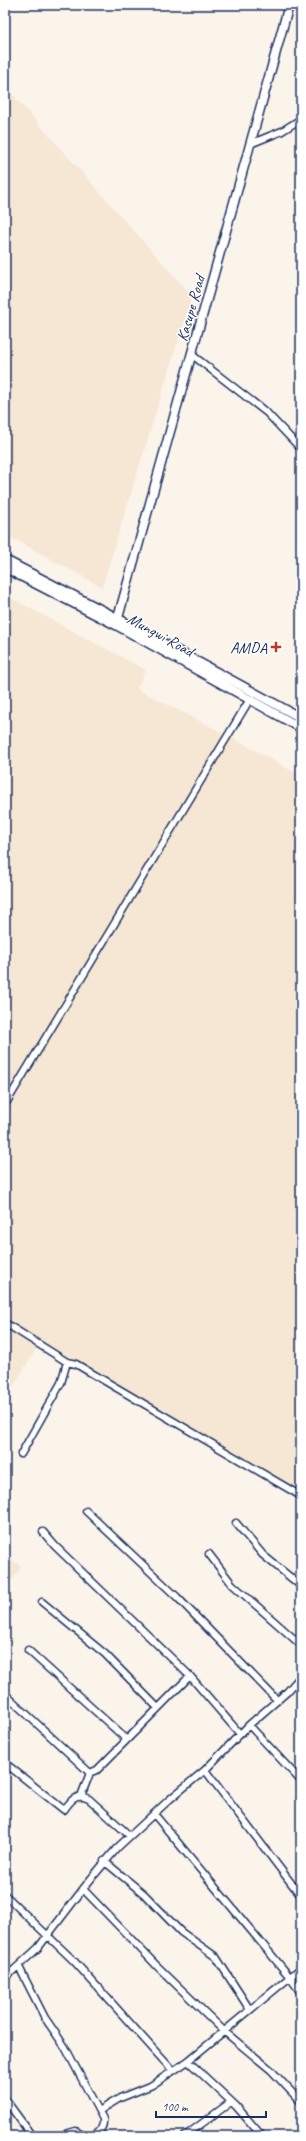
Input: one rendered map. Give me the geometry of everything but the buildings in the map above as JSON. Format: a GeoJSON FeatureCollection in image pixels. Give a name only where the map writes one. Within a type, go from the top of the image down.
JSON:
{"type":"FeatureCollection","features":[{"type":"Feature","properties":{"kind":"main road","name":"Kasupe Road"},"geometry":{"type":"LineString","coordinates":[[116,621],[288,5]]}},
{"type":"Feature","properties":{"kind":"main road","name":"Mungwi Road"},"geometry":{"type":"LineString","coordinates":[[5,560],[116,621],[301,718]]}},
{"type":"Feature","properties":{"kind":"main road","name":"Mungwi Road"},"geometry":{"type":"LineString","coordinates":[[5,568],[116,621],[301,728]]}},
{"type":"Feature","properties":{"kind":"street"},"geometry":{"type":"LineString","coordinates":[[250,144],[282,131],[301,120]]}},
{"type":"Feature","properties":{"kind":"street"},"geometry":{"type":"LineString","coordinates":[[191,354],[267,413],[301,449]]}},
{"type":"Feature","properties":{"kind":"street"},"geometry":{"type":"LineString","coordinates":[[5,1105],[250,699]]}},
{"type":"Feature","properties":{"kind":"street"},"geometry":{"type":"LineString","coordinates":[[5,1323],[67,1362],[76,1364],[301,1496]]}},
{"type":"Feature","properties":{"kind":"street"},"geometry":{"type":"LineString","coordinates":[[21,1454],[61,1383],[67,1362]]}},
{"type":"Feature","properties":{"kind":"street"},"geometry":{"type":"LineString","coordinates":[[86,1511],[177,1597],[277,1700]]}},
{"type":"Feature","properties":{"kind":"street"},"geometry":{"type":"LineString","coordinates":[[236,1523],[263,1555],[301,1586]]}},
{"type":"Feature","properties":{"kind":"street"},"geometry":{"type":"LineString","coordinates":[[42,1532],[190,1676],[240,1734]]}},
{"type":"Feature","properties":{"kind":"street"},"geometry":{"type":"LineString","coordinates":[[209,1554],[218,1569],[232,1584],[301,1645]]}},
{"type":"Feature","properties":{"kind":"street"},"geometry":{"type":"LineString","coordinates":[[42,1602],[105,1654],[157,1707]]}},
{"type":"Feature","properties":{"kind":"street"},"geometry":{"type":"LineString","coordinates":[[28,1650],[126,1739]]}},
{"type":"Feature","properties":{"kind":"street"},"geometry":{"type":"LineString","coordinates":[[81,1796],[90,1773],[97,1770],[157,1707],[190,1676]]}},
{"type":"Feature","properties":{"kind":"street"},"geometry":{"type":"LineString","coordinates":[[5,1978],[19,1967],[49,1936],[104,1861],[154,1814],[205,1770],[249,1725],[301,1676]]}},
{"type":"Feature","properties":{"kind":"street"},"geometry":{"type":"LineString","coordinates":[[296,1682],[301,1688]]}},
{"type":"Feature","properties":{"kind":"street"},"geometry":{"type":"LineString","coordinates":[[5,1694],[90,1773]]}},
{"type":"Feature","properties":{"kind":"street"},"geometry":{"type":"LineString","coordinates":[[249,1725],[301,1782]]}},
{"type":"Feature","properties":{"kind":"street"},"geometry":{"type":"LineString","coordinates":[[5,1763],[64,1810],[73,1798],[81,1796],[89,1799],[130,1836]]}},
{"type":"Feature","properties":{"kind":"street"},"geometry":{"type":"LineString","coordinates":[[205,1770],[301,1896]]}},
{"type":"Feature","properties":{"kind":"street"},"geometry":{"type":"LineString","coordinates":[[154,1814],[290,1976],[301,1993]]}},
{"type":"Feature","properties":{"kind":"street"},"geometry":{"type":"LineString","coordinates":[[104,1861],[144,1894],[182,1932],[216,1957],[250,2010]]}},
{"type":"Feature","properties":{"kind":"street"},"geometry":{"type":"LineString","coordinates":[[83,1889],[157,1966],[225,2032],[270,2070],[301,2102]]}},
{"type":"Feature","properties":{"kind":"street"},"geometry":{"type":"LineString","coordinates":[[5,1895],[49,1936],[173,2072]]}},
{"type":"Feature","properties":{"kind":"street"},"geometry":{"type":"LineString","coordinates":[[19,1967],[45,2018],[65,2047],[99,2111],[104,2126],[92,2136]]}},
{"type":"Feature","properties":{"kind":"street"},"geometry":{"type":"LineString","coordinates":[[99,2111],[120,2098],[142,2091],[173,2072],[225,2032],[301,1968]]}},
{"type":"Feature","properties":{"kind":"street"},"geometry":{"type":"LineString","coordinates":[[188,2061],[231,2102],[262,2136]]}},
{"type":"Feature","properties":{"kind":"street"},"geometry":{"type":"LineString","coordinates":[[5,2099],[32,2136]]}},
{"type":"Feature","properties":{"kind":"street"},"geometry":{"type":"LineString","coordinates":[[185,2136],[231,2102]]}},
{"type":"Feature","properties":{"kind":"street"},"geometry":{"type":"LineString","coordinates":[[58,2136],[76,2131],[84,2136]]}},
{"type":"Feature","properties":{"kind":"shaded area"},"geometry":{"type":"Polygon","coordinates":[[[5,86],[192,296],[102,587],[5,534],[5,86]]]}},
{"type":"Feature","properties":{"kind":"shaded area"},"geometry":{"type":"Polygon","coordinates":[[[5,595],[146,670],[137,689],[231,737],[301,776],[301,1496],[41,1341],[5,1400],[5,595]]]}},
{"type":"Feature","properties":{"kind":"shaded area"},"geometry":{"type":"Polygon","coordinates":[[[5,1557],[21,1566],[5,1592],[5,1557]]]}},
{"type":"Feature","properties":{"kind":"place","name":"AMDA"},"geometry":{"type":"Point","coordinates":[276,647]}}]}
